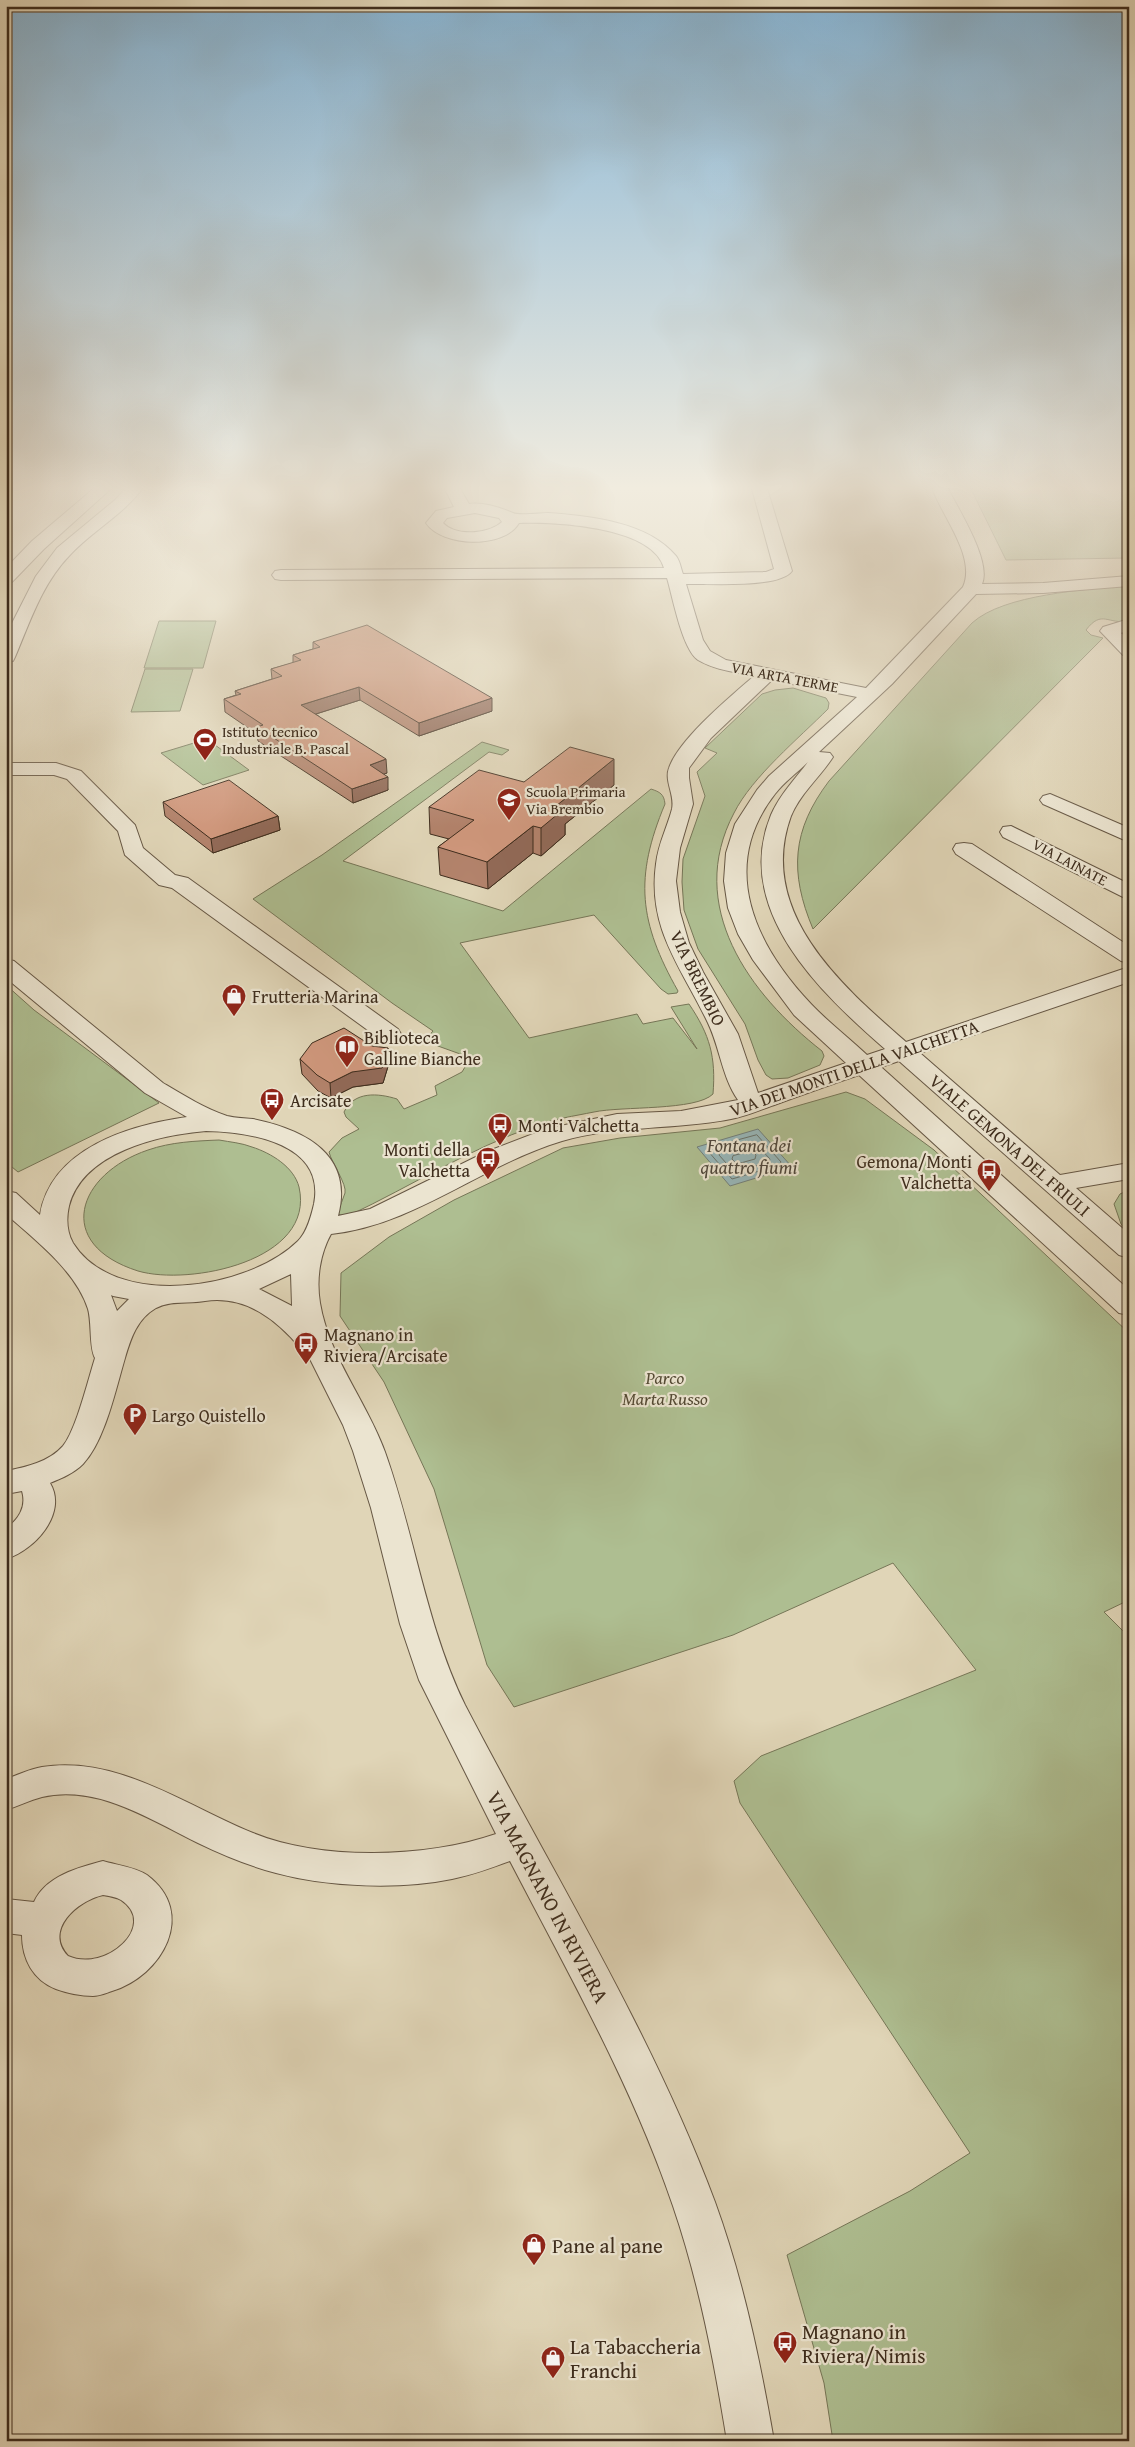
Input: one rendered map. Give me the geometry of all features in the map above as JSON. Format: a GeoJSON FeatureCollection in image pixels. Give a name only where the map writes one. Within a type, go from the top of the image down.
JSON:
{"type":"FeatureCollection","features":[{"type":"Feature","properties":{"kind":"street"},"geometry":{"type":"LineString","coordinates":[[6,657],[32,599]]}},
{"type":"Feature","properties":{"kind":"street","name":"VIA ARTA TERME"},"geometry":{"type":"LineString","coordinates":[[683,599],[694,640],[700,652],[721,664],[870,694]]}},
{"type":"Feature","properties":{"kind":"street","name":"VIALE GEMONA DEL FRIULI"},"geometry":{"type":"LineString","coordinates":[[962,599],[870,694],[764,794],[752,812],[742,836],[736,860],[734,882],[739,908],[746,930],[767,968],[803,1010],[1128,1305]]}},
{"type":"Feature","properties":{"kind":"street"},"geometry":{"type":"LineString","coordinates":[[1129,624],[1108,631],[1129,651]]}},
{"type":"Feature","properties":{"kind":"street","name":"VIA BREMBIO"},"geometry":{"type":"LineString","coordinates":[[754,1105],[742,1089],[731,1049],[722,1026],[683,956],[673,930],[667,904],[665,880],[667,858],[683,804],[679,770],[688,752],[767,674]]}},
{"type":"Feature","properties":{"kind":"street","name":"VIALE GEMONA DEL FRIULI"},"geometry":{"type":"LineString","coordinates":[[870,694],[789,801],[775,836],[773,871],[781,908],[804,953],[844,1000],[1129,1249]]}},
{"type":"Feature","properties":{"kind":"street"},"geometry":{"type":"LineString","coordinates":[[6,769],[56,769],[74,775],[128,829],[133,850],[167,880],[180,882],[389,1034]]}},
{"type":"Feature","properties":{"kind":"street"},"geometry":{"type":"LineString","coordinates":[[1050,800],[1129,836]]}},
{"type":"Feature","properties":{"kind":"street","name":"VIA LAINATE"},"geometry":{"type":"LineString","coordinates":[[1011,832],[1129,893]]}},
{"type":"Feature","properties":{"kind":"street"},"geometry":{"type":"LineString","coordinates":[[964,850],[1129,956]]}},
{"type":"Feature","properties":{"kind":"street"},"geometry":{"type":"LineString","coordinates":[[6,966],[154,1088],[181,1105],[224,1123]]}},
{"type":"Feature","properties":{"kind":"street","name":"VIA DEI MONTI DELLA VALCHETTA"},"geometry":{"type":"LineString","coordinates":[[316,1236],[380,1215],[495,1158],[555,1135],[617,1122],[712,1116],[754,1105],[1129,974]]}},
{"type":"Feature","properties":{"kind":"street"},"geometry":{"type":"LineString","coordinates":[[224,1123],[188,1124],[143,1134],[112,1146],[86,1163],[66,1184],[56,1203],[53,1222],[70,1258],[114,1286],[163,1295],[214,1291],[246,1284],[269,1275],[293,1260],[316,1236]]}},
{"type":"Feature","properties":{"kind":"street","name":"VIA MAGNANO IN RIVIERA"},"geometry":{"type":"LineString","coordinates":[[224,1123],[280,1134],[306,1150],[318,1161],[327,1176],[329,1191],[316,1236],[304,1264],[303,1297],[307,1318],[325,1360],[368,1447],[391,1522],[408,1594],[436,1680],[518,1842],[586,1966],[682,2171],[716,2274],[745,2402],[751,2441]]}},
{"type":"Feature","properties":{"kind":"street"},"geometry":{"type":"LineString","coordinates":[[1053,1184],[1129,1171]]}},
{"type":"Feature","properties":{"kind":"street"},"geometry":{"type":"LineString","coordinates":[[6,1199],[70,1258],[96,1291],[103,1308],[107,1328],[106,1367]]}},
{"type":"Feature","properties":{"kind":"street","name":"VIA MAGNANO IN RIVIERA"},"geometry":{"type":"LineString","coordinates":[[214,1291],[249,1296],[274,1306],[290,1317],[325,1360]]}},
{"type":"Feature","properties":{"kind":"street"},"geometry":{"type":"LineString","coordinates":[[18,1480],[55,1468],[77,1451],[117,1336],[128,1314],[146,1301],[163,1295]]}},
{"type":"Feature","properties":{"kind":"street"},"geometry":{"type":"LineString","coordinates":[[6,1547],[25,1533],[40,1507],[40,1492],[18,1480]]}},
{"type":"Feature","properties":{"kind":"street"},"geometry":{"type":"LineString","coordinates":[[6,1795],[34,1784],[59,1780],[97,1782],[114,1786],[170,1810],[237,1844],[277,1857],[339,1865],[424,1868],[453,1863],[518,1842]]}},
{"type":"Feature","properties":{"kind":"street"},"geometry":{"type":"LineString","coordinates":[[6,1916],[43,1920]]}},
{"type":"Feature","properties":{"kind":"green space"},"geometry":{"type":"Polygon","coordinates":[[[1129,599],[1129,621],[1101,619],[1092,624],[1086,630],[1091,635],[1103,638],[813,929],[800,889],[798,852],[801,834],[817,799],[829,781],[972,623],[986,613],[1024,600],[1129,599]]]}},
{"type":"Feature","properties":{"kind":"green space"},"geometry":{"type":"Polygon","coordinates":[[[159,621],[216,621],[203,668],[144,668],[159,621]]]}},
{"type":"Feature","properties":{"kind":"green space"},"geometry":{"type":"Polygon","coordinates":[[[145,669],[193,669],[180,711],[131,712],[145,669]]]}},
{"type":"Feature","properties":{"kind":"green space"},"geometry":{"type":"Polygon","coordinates":[[[793,688],[826,698],[829,703],[828,709],[777,758],[742,799],[734,813],[721,848],[717,881],[721,914],[732,946],[749,975],[771,1003],[795,1028],[822,1051],[824,1056],[820,1065],[788,1078],[772,1079],[766,1075],[758,1060],[745,1024],[698,949],[684,910],[683,859],[705,796],[697,772],[717,753],[705,748],[762,694],[793,688]]]}},
{"type":"Feature","properties":{"kind":"green space","name":"Istituto tecnico Industriale B. Pascal"},"geometry":{"type":"Polygon","coordinates":[[[207,739],[249,770],[203,785],[161,753],[207,739]]]}},
{"type":"Feature","properties":{"kind":"green space"},"geometry":{"type":"Polygon","coordinates":[[[482,742],[509,750],[502,755],[489,752],[343,861],[503,911],[651,789],[659,792],[664,798],[665,804],[648,855],[645,899],[655,943],[678,991],[677,993],[668,994],[661,989],[594,915],[460,943],[529,1038],[637,1014],[643,1024],[673,1018],[697,1049],[671,1007],[689,1004],[707,1036],[710,1047],[714,1081],[713,1094],[704,1099],[675,1106],[606,1110],[542,1124],[488,1145],[350,1215],[339,1215],[338,1212],[345,1189],[329,1152],[342,1138],[359,1129],[346,1117],[344,1112],[348,1105],[360,1097],[375,1095],[397,1099],[404,1109],[437,1095],[435,1086],[462,1072],[465,1067],[463,1055],[424,1041],[433,1031],[392,1003],[253,899],[322,855],[482,742]]]}},
{"type":"Feature","properties":{"kind":"green space"},"geometry":{"type":"Polygon","coordinates":[[[6,985],[34,1010],[159,1103],[18,1172],[6,1162],[6,985]]]}},
{"type":"Feature","properties":{"kind":"green space","name":"Parco Marta Russo"},"geometry":{"type":"Polygon","coordinates":[[[846,1092],[865,1099],[934,1150],[1129,1333],[1129,1600],[1104,1612],[1129,1637],[1129,2441],[833,2441],[824,2383],[787,2255],[910,2191],[970,2153],[740,1803],[734,1781],[761,1756],[976,1670],[893,1563],[733,1635],[514,1707],[487,1665],[434,1489],[384,1382],[340,1316],[341,1273],[389,1237],[454,1200],[563,1148],[620,1138],[720,1128],[846,1092]]]}},
{"type":"Feature","properties":{"kind":"green space"},"geometry":{"type":"Polygon","coordinates":[[[219,1140],[244,1144],[267,1153],[287,1167],[296,1180],[299,1187],[299,1212],[288,1233],[269,1250],[244,1262],[216,1271],[187,1275],[160,1275],[138,1271],[111,1259],[94,1244],[85,1227],[84,1209],[91,1192],[105,1175],[124,1161],[157,1147],[183,1142],[219,1140]]]}},
{"type":"Feature","properties":{"kind":"green space"},"geometry":{"type":"Polygon","coordinates":[[[1129,1190],[1129,1234],[1121,1224],[1114,1204],[1120,1194],[1129,1190]]]}},
{"type":"Feature","properties":{"kind":"water","name":"Fontana dei quattro fiumi"},"geometry":{"type":"Polygon","coordinates":[[[758,1129],[792,1167],[730,1186],[697,1147],[758,1129]]]}},
{"type":"Feature","properties":{"kind":"building"},"geometry":{"type":"Polygon","coordinates":[[[367,625],[492,698],[419,723],[359,687],[301,705],[386,759],[370,765],[388,777],[352,789],[257,727],[263,725],[224,699],[241,694],[235,691],[282,676],[271,669],[301,660],[293,655],[320,647],[313,642],[367,625]]]}},
{"type":"Feature","properties":{"kind":"building"},"geometry":{"type":"Polygon","coordinates":[[[570,747],[614,759],[556,806],[565,808],[541,828],[533,826],[487,862],[438,847],[474,820],[429,807],[479,770],[524,782],[570,747]]]}},
{"type":"Feature","properties":{"kind":"building"},"geometry":{"type":"Polygon","coordinates":[[[229,780],[278,816],[211,839],[163,802],[229,780]]]}},
{"type":"Feature","properties":{"kind":"building"},"geometry":{"type":"Polygon","coordinates":[[[344,1028],[372,1046],[388,1048],[382,1068],[352,1072],[330,1083],[317,1075],[300,1059],[312,1043],[344,1028]]]}},
{"type":"Feature","properties":{"kind":"place","name":"Istituto tecnico Industriale B. Pascal"},"geometry":{"type":"Point","coordinates":[205,761]}},
{"type":"Feature","properties":{"kind":"place","name":"Scuola Primaria Via Brembio"},"geometry":{"type":"Point","coordinates":[509,821]}},
{"type":"Feature","properties":{"kind":"place","name":"Frutteria Marina"},"geometry":{"type":"Point","coordinates":[234,1017]}},
{"type":"Feature","properties":{"kind":"place","name":"Biblioteca Galline Bianche"},"geometry":{"type":"Point","coordinates":[347,1068]}},
{"type":"Feature","properties":{"kind":"place","name":"Arcisate"},"geometry":{"type":"Point","coordinates":[272,1121]}},
{"type":"Feature","properties":{"kind":"place","name":"Monti Valchetta"},"geometry":{"type":"Point","coordinates":[500,1146]}},
{"type":"Feature","properties":{"kind":"place","name":"Monti della Valchetta"},"geometry":{"type":"Point","coordinates":[488,1180]}},
{"type":"Feature","properties":{"kind":"place","name":"Gemona/Monti Valchetta"},"geometry":{"type":"Point","coordinates":[989,1192]}},
{"type":"Feature","properties":{"kind":"place","name":"Magnano in Riviera/Arcisate"},"geometry":{"type":"Point","coordinates":[306,1365]}},
{"type":"Feature","properties":{"kind":"place","name":"Largo Quistello"},"geometry":{"type":"Point","coordinates":[135,1436]}},
{"type":"Feature","properties":{"kind":"place","name":"Pane al pane"},"geometry":{"type":"Point","coordinates":[534,2266]}},
{"type":"Feature","properties":{"kind":"place","name":"Magnano in Riviera/Nimis"},"geometry":{"type":"Point","coordinates":[785,2364]}},
{"type":"Feature","properties":{"kind":"place","name":"La Tabaccheria Franchi"},"geometry":{"type":"Point","coordinates":[553,2379]}}]}
